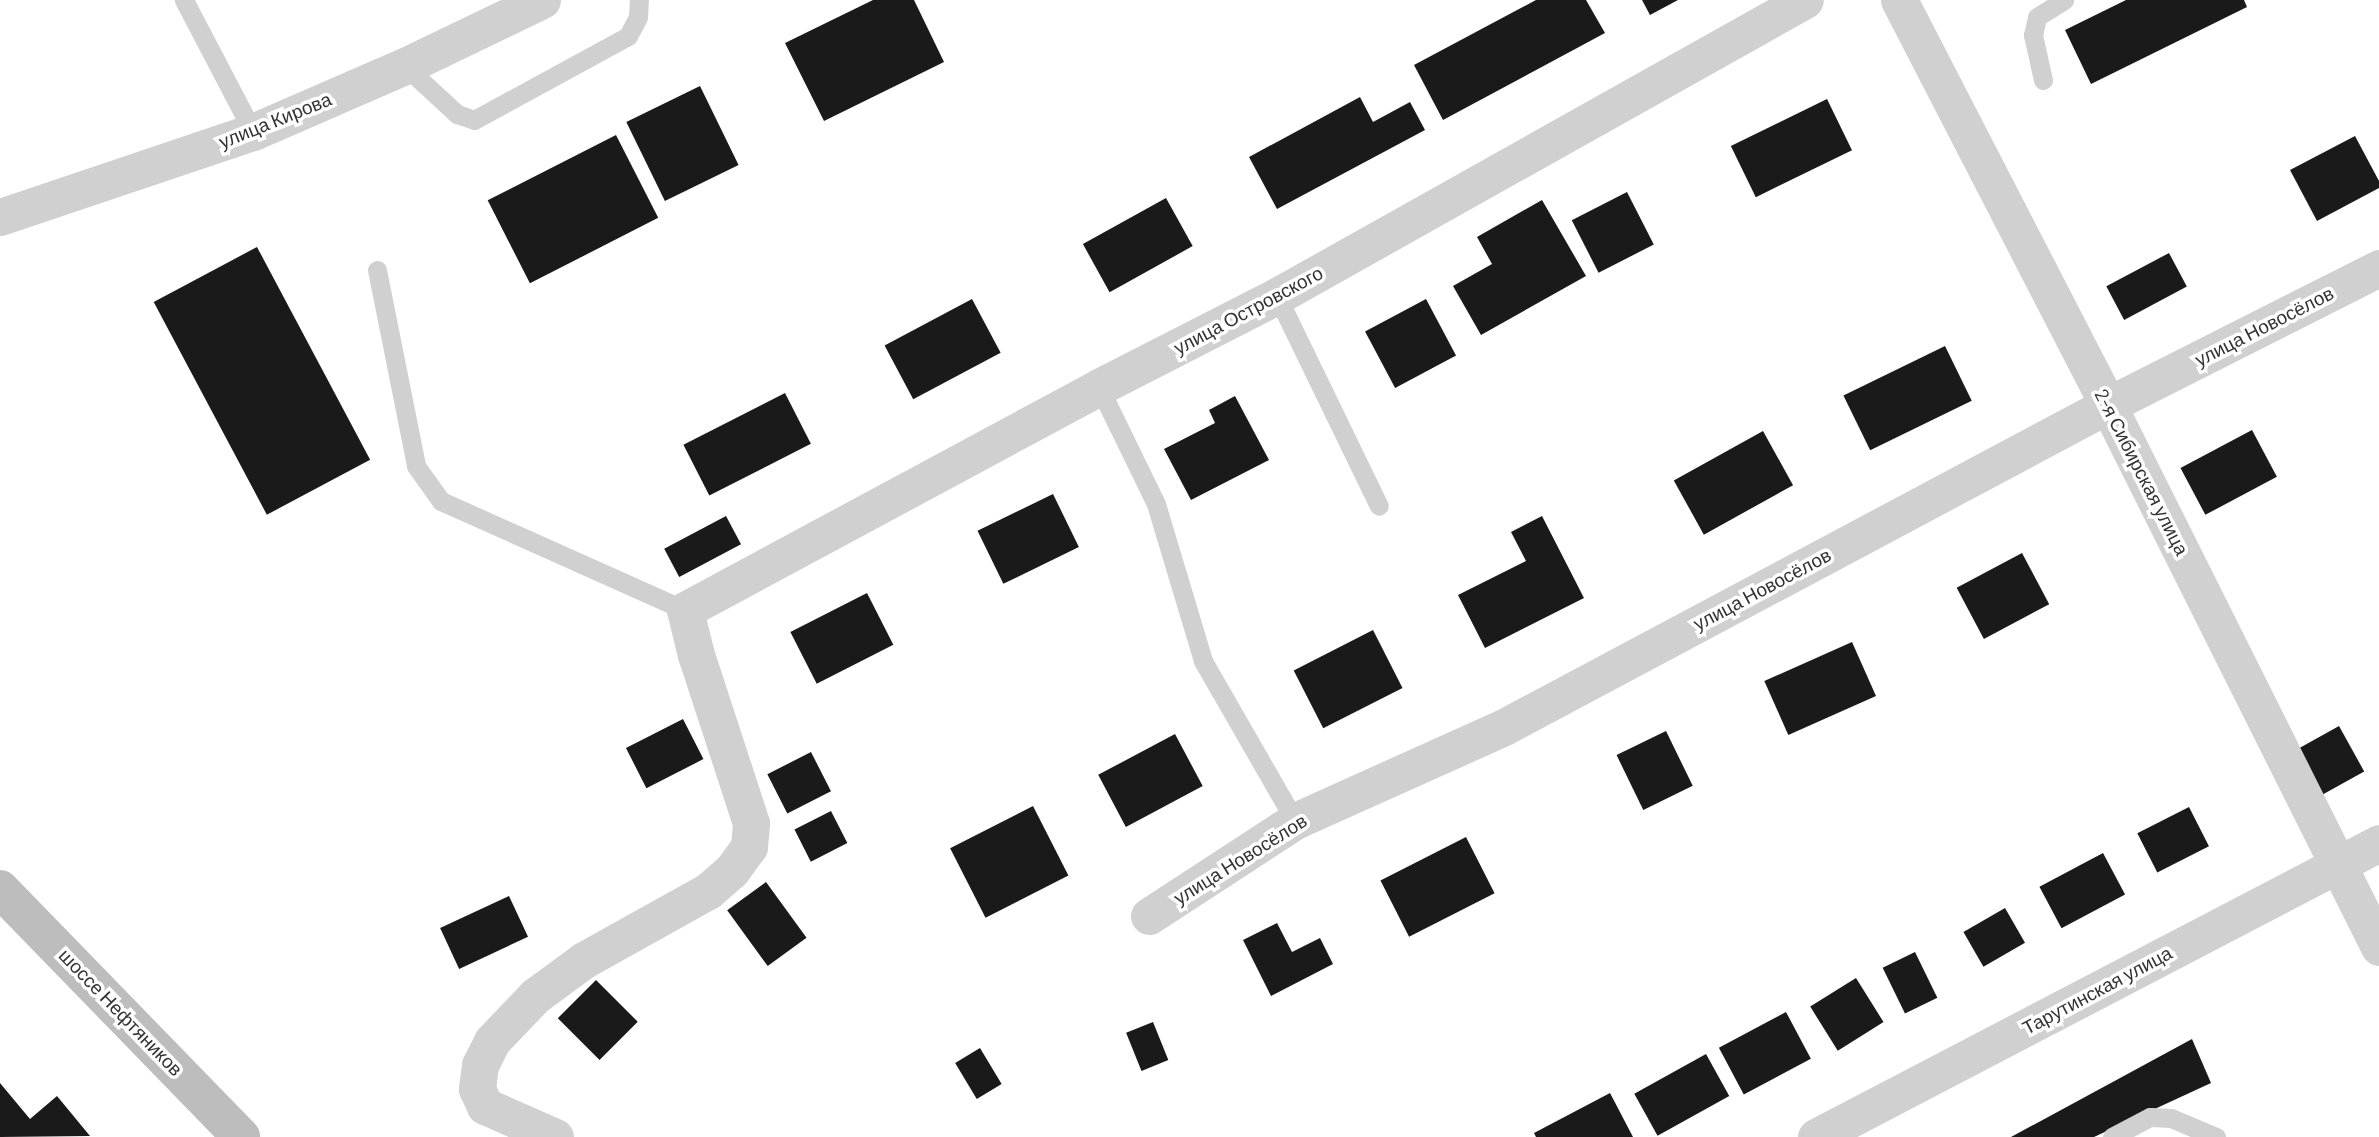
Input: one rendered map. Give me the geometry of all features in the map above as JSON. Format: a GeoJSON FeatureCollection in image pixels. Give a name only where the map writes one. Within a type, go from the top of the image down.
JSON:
{"type":"FeatureCollection","features":[{"type":"Feature","properties":{"kind":"main road","name":"шоссе Нефтяников"},"geometry":{"type":"LineString","coordinates":[[0,889],[240,1137]]}},
{"type":"Feature","properties":{"kind":"street","name":"улица Островского"},"geometry":{"type":"LineString","coordinates":[[685,610],[1099,387],[1277,296],[1805,0]]}},
{"type":"Feature","properties":{"kind":"street","name":"2-я Сибирская улица"},"geometry":{"type":"LineString","coordinates":[[1899,0],[2108,405],[2379,947]]}},
{"type":"Feature","properties":{"kind":"street","name":"улица Кирова"},"geometry":{"type":"LineString","coordinates":[[0,217],[253,132],[405,66],[520,5]]}},
{"type":"Feature","properties":{"kind":"street","name":"улица Новосёлов"},"geometry":{"type":"LineString","coordinates":[[1149,916],[1295,821],[1504,727],[2108,405],[2379,268]]}},
{"type":"Feature","properties":{"kind":"street"},"geometry":{"type":"LineString","coordinates":[[555,1137],[485,1106],[477,1089],[480,1065],[492,1041],[535,996],[584,960],[708,891],[732,870],[749,846],[751,823],[696,655],[685,610]]}},
{"type":"Feature","properties":{"kind":"street","name":"Тарутинская улица"},"geometry":{"type":"LineString","coordinates":[[1816,1137],[2379,843]]}},
{"type":"Feature","properties":{"kind":"lane"},"geometry":{"type":"LineString","coordinates":[[184,0],[253,132]]}},
{"type":"Feature","properties":{"kind":"lane"},"geometry":{"type":"LineString","coordinates":[[405,66],[457,114],[474,120],[628,36],[638,17],[639,0]]}},
{"type":"Feature","properties":{"kind":"lane"},"geometry":{"type":"LineString","coordinates":[[2043,80],[2033,35],[2037,17],[2064,0]]}},
{"type":"Feature","properties":{"kind":"lane"},"geometry":{"type":"LineString","coordinates":[[377,270],[416,466],[441,501],[685,610]]}},
{"type":"Feature","properties":{"kind":"lane"},"geometry":{"type":"LineString","coordinates":[[1277,296],[1379,506]]}},
{"type":"Feature","properties":{"kind":"lane"},"geometry":{"type":"LineString","coordinates":[[1099,387],[1156,504],[1203,661],[1295,821]]}},
{"type":"Feature","properties":{"kind":"lane"},"geometry":{"type":"LineString","coordinates":[[2112,1137],[2150,1117],[2171,1118],[2216,1137]]}},
{"type":"Feature","properties":{"kind":"building"},"geometry":{"type":"Polygon","coordinates":[[[873,0],[914,0],[944,62],[824,121],[785,43],[873,0]]]}},
{"type":"Feature","properties":{"kind":"building"},"geometry":{"type":"Polygon","coordinates":[[[1536,0],[1586,0],[1605,33],[1443,120],[1414,65],[1536,0]]]}},
{"type":"Feature","properties":{"kind":"building"},"geometry":{"type":"Polygon","coordinates":[[[1642,0],[1678,0],[1650,15],[1642,0]]]}},
{"type":"Feature","properties":{"kind":"building"},"geometry":{"type":"Polygon","coordinates":[[[2126,0],[2244,0],[2247,7],[2091,84],[2065,30],[2126,0]]]}},
{"type":"Feature","properties":{"kind":"building"},"geometry":{"type":"Polygon","coordinates":[[[700,86],[739,165],[665,201],[626,122],[700,86]]]}},
{"type":"Feature","properties":{"kind":"building"},"geometry":{"type":"Polygon","coordinates":[[[1360,97],[1373,122],[1410,102],[1425,130],[1277,209],[1249,157],[1360,97]]]}},
{"type":"Feature","properties":{"kind":"building"},"geometry":{"type":"Polygon","coordinates":[[[1827,99],[1852,150],[1756,197],[1731,146],[1827,99]]]}},
{"type":"Feature","properties":{"kind":"building"},"geometry":{"type":"Polygon","coordinates":[[[616,135],[658,218],[530,283],[488,200],[616,135]]]}},
{"type":"Feature","properties":{"kind":"building"},"geometry":{"type":"Polygon","coordinates":[[[2355,136],[2379,181],[2379,188],[2317,221],[2290,170],[2355,136]]]}},
{"type":"Feature","properties":{"kind":"building"},"geometry":{"type":"Polygon","coordinates":[[[1627,192],[1654,245],[1599,273],[1572,220],[1627,192]]]}},
{"type":"Feature","properties":{"kind":"building"},"geometry":{"type":"Polygon","coordinates":[[[1166,198],[1193,246],[1110,292],[1083,244],[1166,198]]]}},
{"type":"Feature","properties":{"kind":"building"},"geometry":{"type":"Polygon","coordinates":[[[1542,200],[1586,276],[1481,335],[1453,286],[1492,264],[1477,237],[1542,200]]]}},
{"type":"Feature","properties":{"kind":"building"},"geometry":{"type":"Polygon","coordinates":[[[257,247],[370,460],[267,515],[154,302],[257,247]]]}},
{"type":"Feature","properties":{"kind":"building"},"geometry":{"type":"Polygon","coordinates":[[[2169,253],[2187,287],[2124,320],[2106,286],[2169,253]]]}},
{"type":"Feature","properties":{"kind":"building"},"geometry":{"type":"Polygon","coordinates":[[[972,299],[1001,353],[913,399],[885,345],[972,299]]]}},
{"type":"Feature","properties":{"kind":"building"},"geometry":{"type":"Polygon","coordinates":[[[1426,299],[1456,356],[1395,388],[1365,331],[1426,299]]]}},
{"type":"Feature","properties":{"kind":"building"},"geometry":{"type":"Polygon","coordinates":[[[1945,346],[1972,401],[1870,450],[1843,396],[1945,346]]]}},
{"type":"Feature","properties":{"kind":"building"},"geometry":{"type":"Polygon","coordinates":[[[785,393],[811,444],[709,496],[683,445],[785,393]]]}},
{"type":"Feature","properties":{"kind":"building"},"geometry":{"type":"Polygon","coordinates":[[[1235,396],[1269,460],[1191,500],[1164,449],[1215,423],[1209,410],[1235,396]]]}},
{"type":"Feature","properties":{"kind":"building"},"geometry":{"type":"Polygon","coordinates":[[[2252,430],[2277,477],[2205,515],[2180,468],[2252,430]]]}},
{"type":"Feature","properties":{"kind":"building"},"geometry":{"type":"Polygon","coordinates":[[[1763,431],[1793,485],[1704,535],[1674,480],[1763,431]]]}},
{"type":"Feature","properties":{"kind":"building"},"geometry":{"type":"Polygon","coordinates":[[[1053,494],[1079,547],[1003,584],[978,531],[1053,494]]]}},
{"type":"Feature","properties":{"kind":"building"},"geometry":{"type":"Polygon","coordinates":[[[726,516],[741,544],[679,577],[664,549],[726,516]]]}},
{"type":"Feature","properties":{"kind":"building"},"geometry":{"type":"Polygon","coordinates":[[[1542,516],[1584,598],[1485,648],[1458,595],[1526,561],[1511,532],[1542,516]]]}},
{"type":"Feature","properties":{"kind":"building"},"geometry":{"type":"Polygon","coordinates":[[[2022,553],[2049,604],[1984,639],[1957,588],[2022,553]]]}},
{"type":"Feature","properties":{"kind":"building"},"geometry":{"type":"Polygon","coordinates":[[[867,593],[893,645],[817,684],[790,632],[867,593]]]}},
{"type":"Feature","properties":{"kind":"building"},"geometry":{"type":"Polygon","coordinates":[[[1373,630],[1403,688],[1323,728],[1294,670],[1373,630]]]}},
{"type":"Feature","properties":{"kind":"building"},"geometry":{"type":"Polygon","coordinates":[[[1852,642],[1876,696],[1788,735],[1764,681],[1852,642]]]}},
{"type":"Feature","properties":{"kind":"building"},"geometry":{"type":"Polygon","coordinates":[[[683,719],[703,759],[646,788],[626,748],[683,719]]]}},
{"type":"Feature","properties":{"kind":"building"},"geometry":{"type":"Polygon","coordinates":[[[2339,726],[2364,771],[2307,803],[2282,758],[2339,726]]]}},
{"type":"Feature","properties":{"kind":"building"},"geometry":{"type":"Polygon","coordinates":[[[1666,731],[1693,786],[1643,810],[1617,755],[1666,731]]]}},
{"type":"Feature","properties":{"kind":"building"},"geometry":{"type":"Polygon","coordinates":[[[1175,734],[1203,786],[1126,827],[1098,775],[1175,734]]]}},
{"type":"Feature","properties":{"kind":"building"},"geometry":{"type":"Polygon","coordinates":[[[811,752],[831,791],[787,813],[767,774],[811,752]]]}},
{"type":"Feature","properties":{"kind":"building"},"geometry":{"type":"Polygon","coordinates":[[[1033,806],[1068,875],[986,918],[950,848],[1033,806]]]}},
{"type":"Feature","properties":{"kind":"building"},"geometry":{"type":"Polygon","coordinates":[[[2189,807],[2209,846],[2157,873],[2137,833],[2189,807]]]}},
{"type":"Feature","properties":{"kind":"building"},"geometry":{"type":"Polygon","coordinates":[[[831,811],[847,843],[811,862],[794,830],[831,811]]]}},
{"type":"Feature","properties":{"kind":"building"},"geometry":{"type":"Polygon","coordinates":[[[1466,837],[1495,893],[1409,937],[1380,881],[1466,837]]]}},
{"type":"Feature","properties":{"kind":"building"},"geometry":{"type":"Polygon","coordinates":[[[2103,853],[2125,894],[2061,928],[2039,887],[2103,853]]]}},
{"type":"Feature","properties":{"kind":"building"},"geometry":{"type":"Polygon","coordinates":[[[766,882],[807,938],[768,966],[727,910],[766,882]]]}},
{"type":"Feature","properties":{"kind":"building"},"geometry":{"type":"Polygon","coordinates":[[[509,896],[528,937],[459,969],[440,928],[509,896]]]}},
{"type":"Feature","properties":{"kind":"building"},"geometry":{"type":"Polygon","coordinates":[[[2005,908],[2025,943],[1983,967],[1963,932],[2005,908]]]}},
{"type":"Feature","properties":{"kind":"building"},"geometry":{"type":"Polygon","coordinates":[[[1277,923],[1292,952],[1320,938],[1333,964],[1271,996],[1243,940],[1277,923]]]}},
{"type":"Feature","properties":{"kind":"building"},"geometry":{"type":"Polygon","coordinates":[[[1915,952],[1937,998],[1905,1014],[1883,968],[1915,952]]]}},
{"type":"Feature","properties":{"kind":"building"},"geometry":{"type":"Polygon","coordinates":[[[1856,978],[1884,1022],[1838,1051],[1810,1007],[1856,978]]]}},
{"type":"Feature","properties":{"kind":"building"},"geometry":{"type":"Polygon","coordinates":[[[596,980],[638,1022],[600,1060],[558,1018],[596,980]]]}},
{"type":"Feature","properties":{"kind":"building"},"geometry":{"type":"Polygon","coordinates":[[[1786,1012],[1811,1059],[1744,1094],[1719,1048],[1786,1012]]]}},
{"type":"Feature","properties":{"kind":"building"},"geometry":{"type":"Polygon","coordinates":[[[1153,1022],[1168,1060],[1141,1071],[1126,1033],[1153,1022]]]}},
{"type":"Feature","properties":{"kind":"building"},"geometry":{"type":"Polygon","coordinates":[[[2192,1039],[2211,1083],[2094,1137],[2011,1137],[2192,1039]]]}},
{"type":"Feature","properties":{"kind":"building"},"geometry":{"type":"Polygon","coordinates":[[[980,1048],[1002,1084],[977,1099],[955,1063],[980,1048]]]}},
{"type":"Feature","properties":{"kind":"building"},"geometry":{"type":"Polygon","coordinates":[[[1706,1054],[1729,1096],[1658,1136],[1634,1094],[1706,1054]]]}},
{"type":"Feature","properties":{"kind":"building"},"geometry":{"type":"Polygon","coordinates":[[[0,1083],[30,1119],[57,1096],[90,1136],[0,1137],[0,1083]]]}},
{"type":"Feature","properties":{"kind":"building"},"geometry":{"type":"Polygon","coordinates":[[[1610,1093],[1633,1137],[1536,1137],[1534,1133],[1610,1093]]]}}]}
